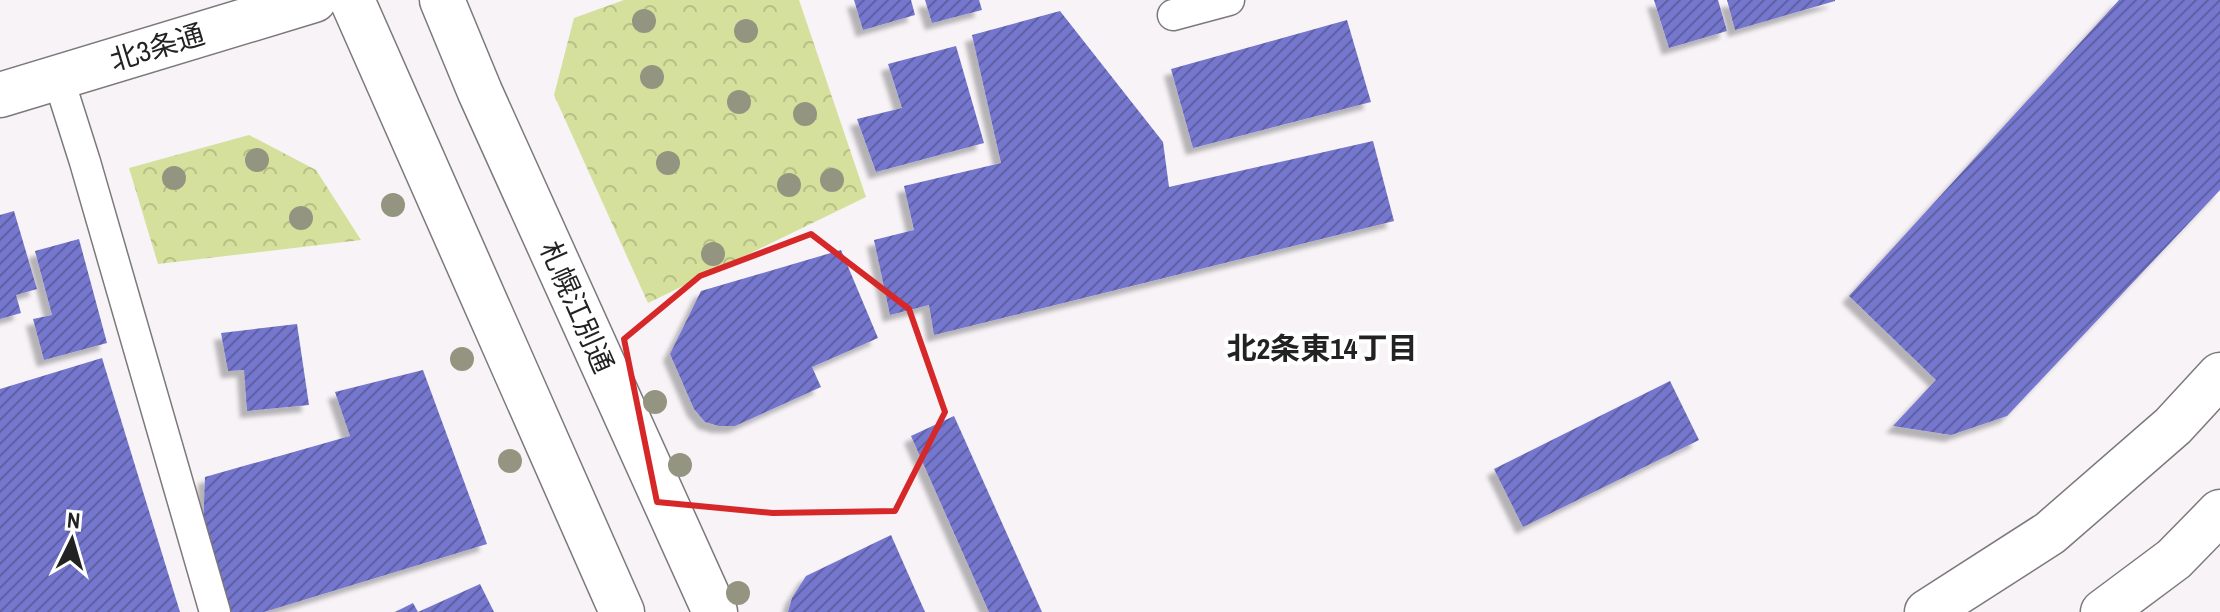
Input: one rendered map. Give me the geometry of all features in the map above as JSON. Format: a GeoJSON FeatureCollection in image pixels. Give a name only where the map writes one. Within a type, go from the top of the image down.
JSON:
{"type":"FeatureCollection","features":[{"type":"Feature","properties":{"kind":"street","name":"北3条通"},"geometry":{"type":"LineString","coordinates":[[0,95],[314,0]]}},
{"type":"Feature","properties":{"kind":"street"},"geometry":{"type":"LineString","coordinates":[[352,0],[622,612]]}},
{"type":"Feature","properties":{"kind":"street","name":"札幌江別通"},"geometry":{"type":"LineString","coordinates":[[442,0],[486,106],[715,612]]}},
{"type":"Feature","properties":{"kind":"street"},"geometry":{"type":"LineString","coordinates":[[1927,612],[2050,533],[2173,426],[2220,375]]}},
{"type":"Feature","properties":{"kind":"street"},"geometry":{"type":"LineString","coordinates":[[2103,612],[2174,559],[2220,512]]}},
{"type":"Feature","properties":{"kind":"lane"},"geometry":{"type":"LineString","coordinates":[[1173,15],[1229,0]]}},
{"type":"Feature","properties":{"kind":"lane"},"geometry":{"type":"LineString","coordinates":[[58,77],[215,612]]}},
{"type":"Feature","properties":{"kind":"highlighted area"},"geometry":{"type":"Polygon","coordinates":[[[811,234],[909,309],[945,412],[895,511],[773,513],[657,502],[624,339],[700,276],[811,234]]]}},
{"type":"Feature","properties":{"kind":"green space"},"geometry":{"type":"Polygon","coordinates":[[[624,0],[799,0],[866,197],[648,303],[554,95],[574,18],[624,0]]]}},
{"type":"Feature","properties":{"kind":"green space"},"geometry":{"type":"Polygon","coordinates":[[[249,135],[316,170],[361,240],[158,264],[129,168],[249,135]]]}},
{"type":"Feature","properties":{"kind":"building"},"geometry":{"type":"Polygon","coordinates":[[[854,0],[911,0],[915,15],[863,30],[854,0]]]}},
{"type":"Feature","properties":{"kind":"building"},"geometry":{"type":"Polygon","coordinates":[[[925,0],[979,0],[982,10],[932,23],[925,0]]]}},
{"type":"Feature","properties":{"kind":"building"},"geometry":{"type":"Polygon","coordinates":[[[1654,0],[1718,0],[1727,31],[1669,48],[1654,0]]]}},
{"type":"Feature","properties":{"kind":"building"},"geometry":{"type":"Polygon","coordinates":[[[1727,0],[1835,0],[1835,1],[1735,30],[1727,0]]]}},
{"type":"Feature","properties":{"kind":"building"},"geometry":{"type":"Polygon","coordinates":[[[2119,0],[2220,0],[2220,190],[2007,416],[1951,435],[1893,426],[1936,380],[1849,296],[2119,0]]]}},
{"type":"Feature","properties":{"kind":"building"},"geometry":{"type":"Polygon","coordinates":[[[1060,11],[1163,142],[1169,187],[1373,141],[1394,221],[934,335],[929,305],[890,315],[874,240],[914,230],[904,186],[1001,163],[972,35],[1060,11]]]}},
{"type":"Feature","properties":{"kind":"building"},"geometry":{"type":"Polygon","coordinates":[[[1347,20],[1371,102],[1193,148],[1171,69],[1347,20]]]}},
{"type":"Feature","properties":{"kind":"building"},"geometry":{"type":"Polygon","coordinates":[[[956,46],[984,143],[876,172],[857,119],[902,108],[888,64],[956,46]]]}},
{"type":"Feature","properties":{"kind":"building"},"geometry":{"type":"Polygon","coordinates":[[[14,211],[37,289],[16,295],[21,313],[0,319],[0,215],[14,211]]]}},
{"type":"Feature","properties":{"kind":"building"},"geometry":{"type":"Polygon","coordinates":[[[79,239],[107,343],[44,360],[33,319],[52,315],[35,251],[79,239]]]}},
{"type":"Feature","properties":{"kind":"building"},"geometry":{"type":"Polygon","coordinates":[[[841,250],[878,338],[812,367],[821,387],[735,426],[705,422],[694,409],[670,354],[701,291],[841,250]]]}},
{"type":"Feature","properties":{"kind":"building"},"geometry":{"type":"Polygon","coordinates":[[[297,324],[309,405],[247,411],[244,370],[228,371],[221,333],[297,324]]]}},
{"type":"Feature","properties":{"kind":"building"},"geometry":{"type":"Polygon","coordinates":[[[102,358],[180,612],[0,612],[0,389],[102,358]]]}},
{"type":"Feature","properties":{"kind":"building"},"geometry":{"type":"Polygon","coordinates":[[[423,370],[487,544],[264,612],[230,612],[203,528],[205,477],[350,436],[335,392],[423,370]]]}},
{"type":"Feature","properties":{"kind":"building"},"geometry":{"type":"Polygon","coordinates":[[[1670,381],[1699,440],[1523,527],[1494,469],[1670,381]]]}},
{"type":"Feature","properties":{"kind":"building"},"geometry":{"type":"Polygon","coordinates":[[[954,416],[1042,612],[989,612],[911,436],[954,416]]]}},
{"type":"Feature","properties":{"kind":"building"},"geometry":{"type":"Polygon","coordinates":[[[891,535],[925,612],[788,612],[792,598],[806,576],[891,535]]]}},
{"type":"Feature","properties":{"kind":"building"},"geometry":{"type":"Polygon","coordinates":[[[480,584],[494,612],[418,612],[480,584]]]}},
{"type":"Feature","properties":{"kind":"building"},"geometry":{"type":"Polygon","coordinates":[[[413,603],[418,612],[395,612],[413,603]]]}},
{"type":"Feature","properties":{"kind":"district","name":"北2条東14丁目"},"geometry":{"type":"Point","coordinates":[1322,348]}}]}
